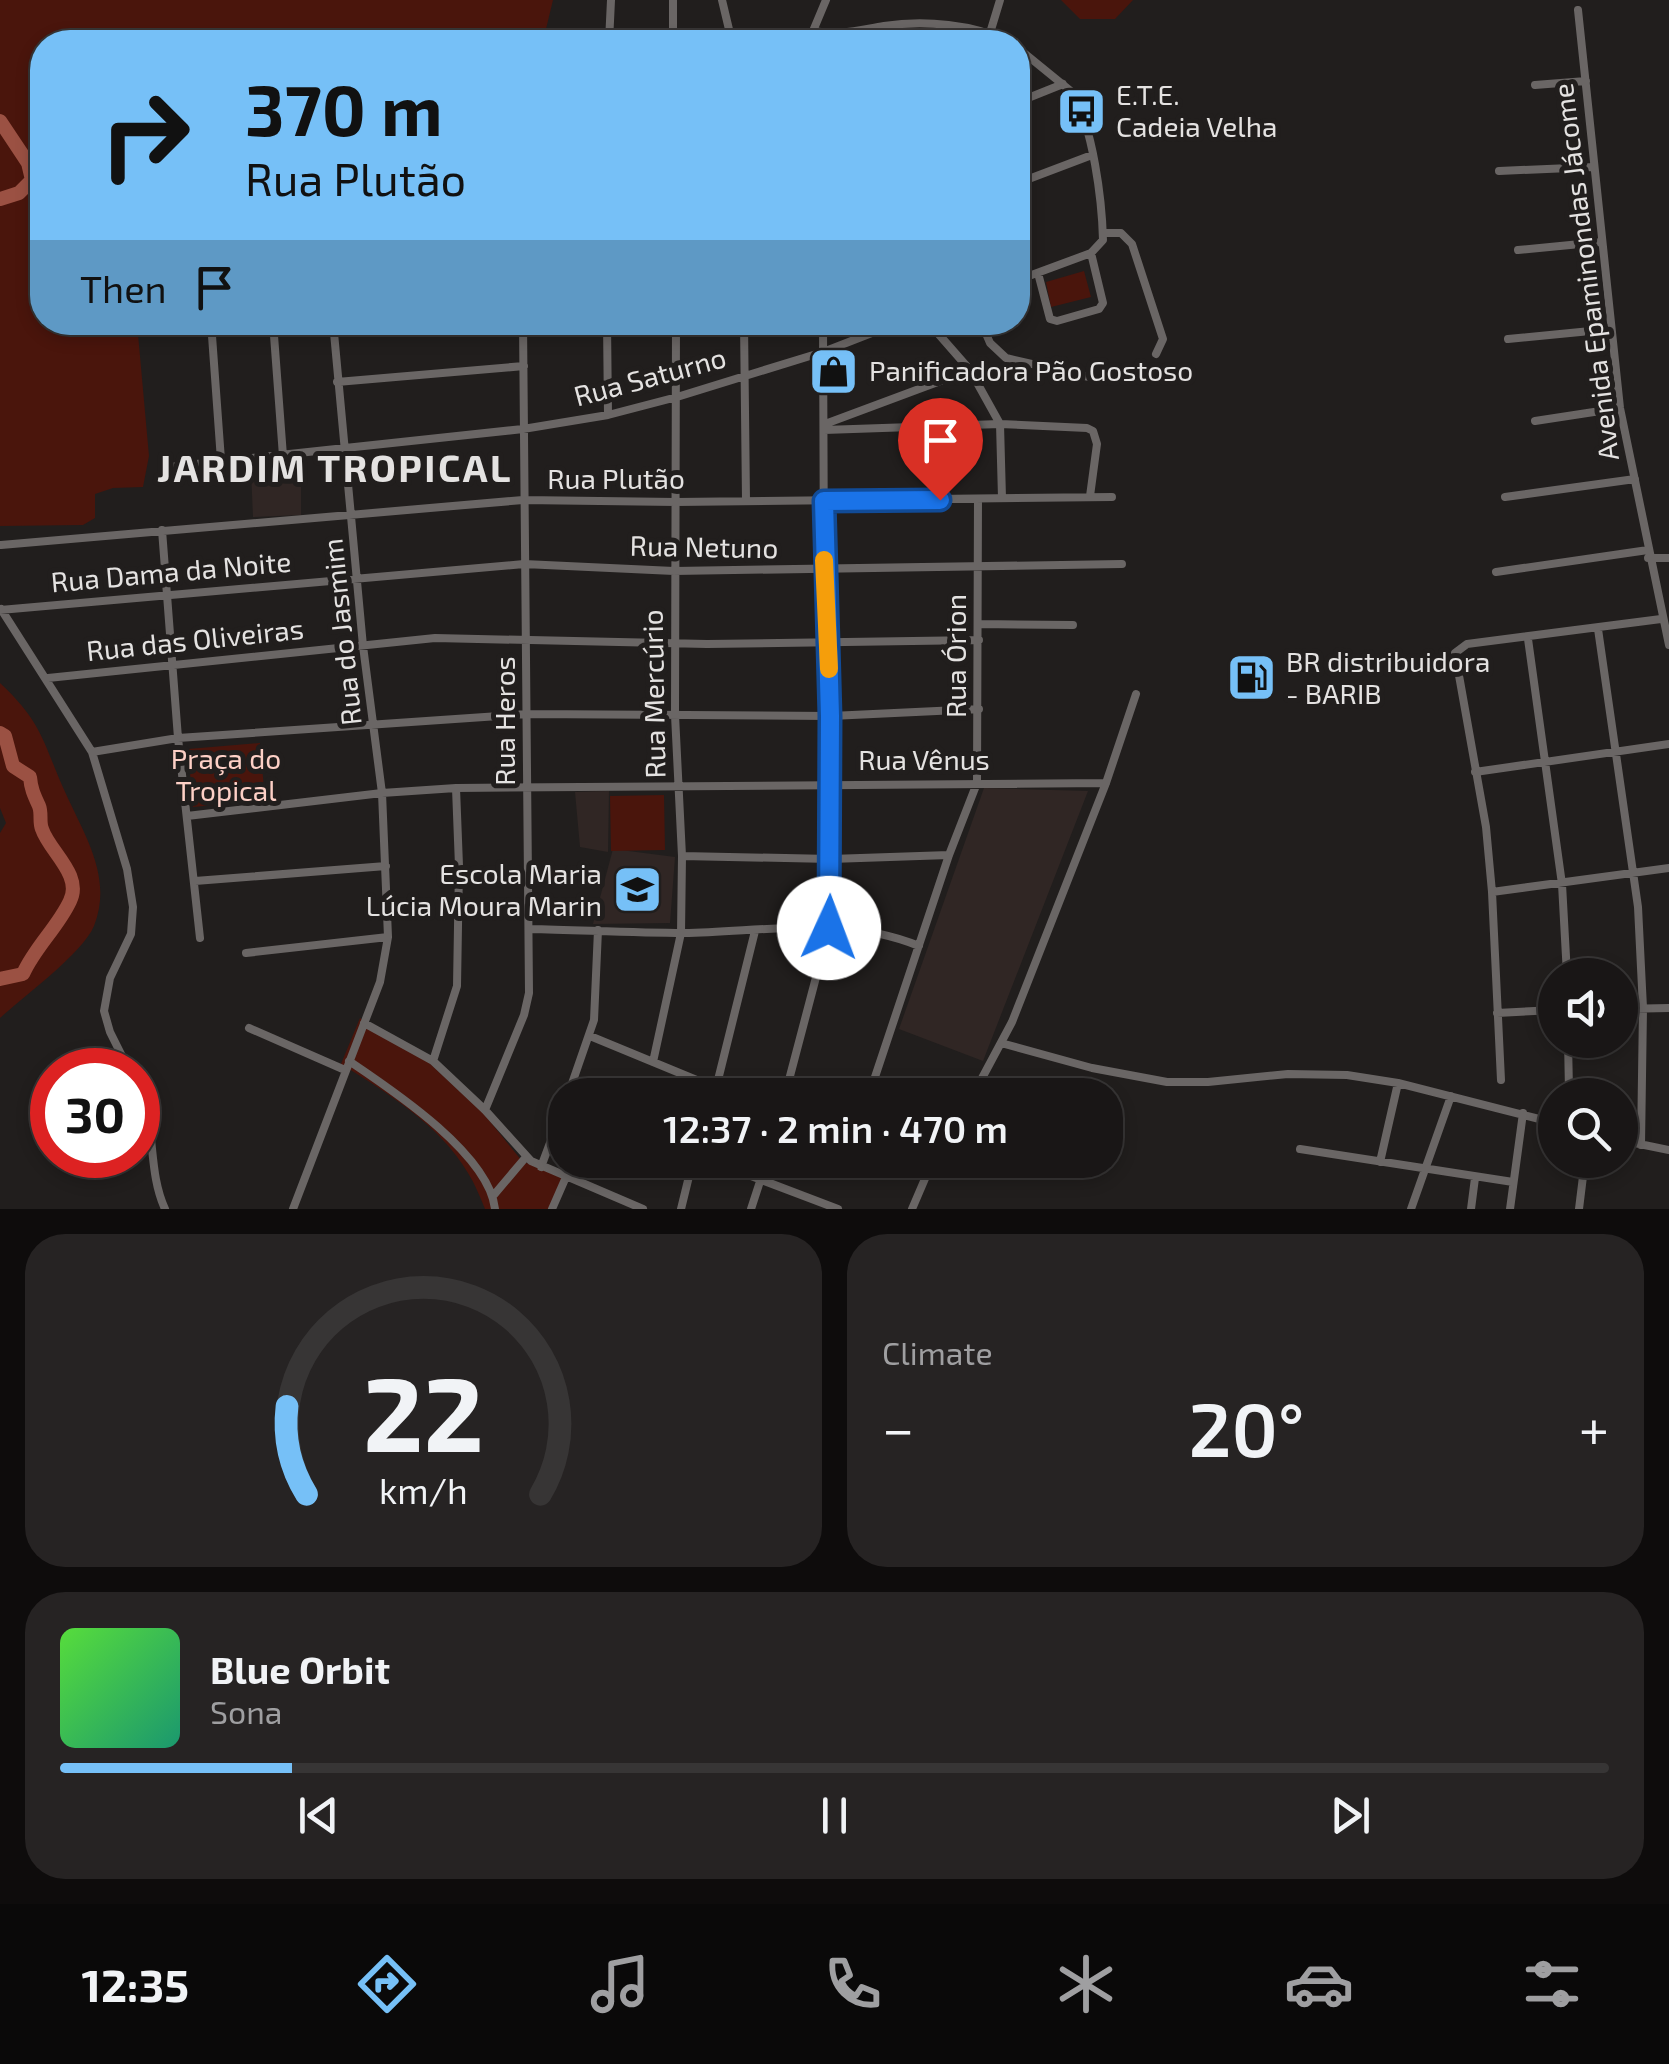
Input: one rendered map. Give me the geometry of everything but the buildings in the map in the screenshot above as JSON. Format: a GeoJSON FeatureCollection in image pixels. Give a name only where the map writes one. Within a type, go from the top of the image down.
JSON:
{"type":"FeatureCollection","features":[{"type":"Feature","properties":{"kind":"street"},"geometry":{"type":"LineString","coordinates":[[610,30],[611,0]]}},
{"type":"Feature","properties":{"kind":"street"},"geometry":{"type":"LineString","coordinates":[[673,0],[673,30]]}},
{"type":"Feature","properties":{"kind":"street"},"geometry":{"type":"LineString","coordinates":[[722,0],[729,30]]}},
{"type":"Feature","properties":{"kind":"street"},"geometry":{"type":"LineString","coordinates":[[814,0],[825,3],[814,30]]}},
{"type":"Feature","properties":{"kind":"street"},"geometry":{"type":"LineString","coordinates":[[991,30],[1000,0]]}},
{"type":"Feature","properties":{"kind":"street","name":"Avenida Epaminondas Jácome"},"geometry":{"type":"LineString","coordinates":[[1578,10],[1620,408],[1669,645]]}},
{"type":"Feature","properties":{"kind":"street"},"geometry":{"type":"LineString","coordinates":[[862,30],[922,25],[964,30]]}},
{"type":"Feature","properties":{"kind":"street"},"geometry":{"type":"LineString","coordinates":[[1030,58],[1078,100],[1092,156],[1103,232],[1102,244],[1091,253],[1030,275]]}},
{"type":"Feature","properties":{"kind":"street"},"geometry":{"type":"LineString","coordinates":[[1536,85],[1586,81]]}},
{"type":"Feature","properties":{"kind":"street"},"geometry":{"type":"LineString","coordinates":[[1030,95],[1062,84]]}},
{"type":"Feature","properties":{"kind":"street"},"geometry":{"type":"LineString","coordinates":[[1030,178],[1092,156]]}},
{"type":"Feature","properties":{"kind":"street"},"geometry":{"type":"LineString","coordinates":[[1498,171],[1593,167]]}},
{"type":"Feature","properties":{"kind":"street"},"geometry":{"type":"LineString","coordinates":[[1103,232],[1121,233],[1132,244],[1163,339],[1156,354]]}},
{"type":"Feature","properties":{"kind":"street"},"geometry":{"type":"LineString","coordinates":[[1518,250],[1601,242]]}},
{"type":"Feature","properties":{"kind":"street"},"geometry":{"type":"LineString","coordinates":[[1038,272],[1050,319],[1057,321],[1101,308],[1091,253]]}},
{"type":"Feature","properties":{"kind":"street"},"geometry":{"type":"LineString","coordinates":[[1508,339],[1611,329]]}},
{"type":"Feature","properties":{"kind":"street"},"geometry":{"type":"LineString","coordinates":[[212,335],[220,460]]}},
{"type":"Feature","properties":{"kind":"street"},"geometry":{"type":"LineString","coordinates":[[273,335],[283,456]]}},
{"type":"Feature","properties":{"kind":"street","name":"Rua do Jasmim"},"geometry":{"type":"LineString","coordinates":[[293,1209],[380,982],[388,937],[382,793],[343,448],[336,335]]}},
{"type":"Feature","properties":{"kind":"street","name":"Rua Heros"},"geometry":{"type":"LineString","coordinates":[[485,1110],[524,1015],[529,992],[523,335]]}},
{"type":"Feature","properties":{"kind":"street"},"geometry":{"type":"LineString","coordinates":[[606,335],[608,414]]}},
{"type":"Feature","properties":{"kind":"street","name":"Rua Mercúrio"},"geometry":{"type":"LineString","coordinates":[[653,1062],[681,933],[674,572],[676,335]]}},
{"type":"Feature","properties":{"kind":"street"},"geometry":{"type":"LineString","coordinates":[[744,335],[746,501]]}},
{"type":"Feature","properties":{"kind":"street"},"geometry":{"type":"LineString","coordinates":[[789,1078],[829,928],[830,716],[824,571],[823,335]]}},
{"type":"Feature","properties":{"kind":"street","name":"Rua Saturno"},"geometry":{"type":"LineString","coordinates":[[168,467],[523,429],[608,414],[678,397],[867,335]]}},
{"type":"Feature","properties":{"kind":"street"},"geometry":{"type":"LineString","coordinates":[[939,335],[970,370],[1000,424],[1002,498]]}},
{"type":"Feature","properties":{"kind":"street"},"geometry":{"type":"LineString","coordinates":[[986,335],[1006,358],[1088,376]]}},
{"type":"Feature","properties":{"kind":"street"},"geometry":{"type":"LineString","coordinates":[[337,382],[524,366]]}},
{"type":"Feature","properties":{"kind":"street"},"geometry":{"type":"LineString","coordinates":[[824,427],[970,370]]}},
{"type":"Feature","properties":{"kind":"street"},"geometry":{"type":"LineString","coordinates":[[1535,421],[1620,408]]}},
{"type":"Feature","properties":{"kind":"street"},"geometry":{"type":"LineString","coordinates":[[824,427],[1000,424],[1088,428],[1093,431],[1096,444],[1090,496]]}},
{"type":"Feature","properties":{"kind":"street"},"geometry":{"type":"LineString","coordinates":[[1505,496],[1635,479]]}},
{"type":"Feature","properties":{"kind":"street","name":"Rua Plutão"},"geometry":{"type":"LineString","coordinates":[[1,545],[523,500],[1112,497]]}},
{"type":"Feature","properties":{"kind":"street","name":"Rua Órion"},"geometry":{"type":"LineString","coordinates":[[875,1078],[949,854],[977,783],[978,499]]}},
{"type":"Feature","properties":{"kind":"street"},"geometry":{"type":"LineString","coordinates":[[162,530],[178,738],[200,938]]}},
{"type":"Feature","properties":{"kind":"street"},"geometry":{"type":"LineString","coordinates":[[1496,572],[1648,554],[1669,558]]}},
{"type":"Feature","properties":{"kind":"street","name":"Rua Netuno"},"geometry":{"type":"LineString","coordinates":[[524,564],[674,572],[1122,564]]}},
{"type":"Feature","properties":{"kind":"street","name":"Rua Dama da Noite"},"geometry":{"type":"LineString","coordinates":[[1,610],[524,564]]}},
{"type":"Feature","properties":{"kind":"street"},"geometry":{"type":"LineString","coordinates":[[1657,597],[1669,598]]}},
{"type":"Feature","properties":{"kind":"street"},"geometry":{"type":"LineString","coordinates":[[1,610],[92,752],[127,870],[133,907],[130,934],[110,978],[104,1011],[118,1048]]}},
{"type":"Feature","properties":{"kind":"street"},"geometry":{"type":"LineString","coordinates":[[1501,1080],[1486,827],[1455,652],[1467,644],[1661,619]]}},
{"type":"Feature","properties":{"kind":"street"},"geometry":{"type":"LineString","coordinates":[[979,624],[1074,625]]}},
{"type":"Feature","properties":{"kind":"street"},"geometry":{"type":"LineString","coordinates":[[1598,630],[1635,873],[1643,1008],[1641,1145]]}},
{"type":"Feature","properties":{"kind":"street","name":"Rua das Oliveiras"},"geometry":{"type":"LineString","coordinates":[[48,678],[436,638],[676,643],[980,640]]}},
{"type":"Feature","properties":{"kind":"street"},"geometry":{"type":"LineString","coordinates":[[1528,639],[1562,884],[1567,958]]}},
{"type":"Feature","properties":{"kind":"street"},"geometry":{"type":"LineString","coordinates":[[983,1078],[1001,1044],[1106,783],[1136,694]]}},
{"type":"Feature","properties":{"kind":"street"},"geometry":{"type":"LineString","coordinates":[[92,752],[178,738],[527,714],[830,716],[979,709]]}},
{"type":"Feature","properties":{"kind":"street"},"geometry":{"type":"LineString","coordinates":[[1475,772],[1669,744]]}},
{"type":"Feature","properties":{"kind":"street","name":"Rua Vênus"},"geometry":{"type":"LineString","coordinates":[[187,816],[456,788],[1106,783]]}},
{"type":"Feature","properties":{"kind":"street"},"geometry":{"type":"LineString","coordinates":[[432,1062],[457,986],[460,866],[456,788]]}},
{"type":"Feature","properties":{"kind":"street"},"geometry":{"type":"LineString","coordinates":[[682,856],[831,859],[949,854]]}},
{"type":"Feature","properties":{"kind":"street"},"geometry":{"type":"LineString","coordinates":[[195,882],[386,866]]}},
{"type":"Feature","properties":{"kind":"street"},"geometry":{"type":"LineString","coordinates":[[1492,892],[1669,868]]}},
{"type":"Feature","properties":{"kind":"street"},"geometry":{"type":"LineString","coordinates":[[530,930],[681,933],[829,928],[877,932],[919,946]]}},
{"type":"Feature","properties":{"kind":"street"},"geometry":{"type":"LineString","coordinates":[[574,1078],[590,1036],[597,996],[598,930]]}},
{"type":"Feature","properties":{"kind":"street"},"geometry":{"type":"LineString","coordinates":[[718,1078],[755,931]]}},
{"type":"Feature","properties":{"kind":"street"},"geometry":{"type":"LineString","coordinates":[[246,953],[388,937]]}},
{"type":"Feature","properties":{"kind":"street"},"geometry":{"type":"LineString","coordinates":[[1638,1008],[1669,1008]]}},
{"type":"Feature","properties":{"kind":"street"},"geometry":{"type":"LineString","coordinates":[[1497,1013],[1538,1011]]}},
{"type":"Feature","properties":{"kind":"street"},"geometry":{"type":"LineString","coordinates":[[364,1023],[432,1062],[485,1110],[526,1157],[548,1169]]}},
{"type":"Feature","properties":{"kind":"street"},"geometry":{"type":"LineString","coordinates":[[249,1028],[347,1066],[395,1092],[448,1136],[494,1196],[495,1209]]}},
{"type":"Feature","properties":{"kind":"street"},"geometry":{"type":"LineString","coordinates":[[590,1036],[692,1078]]}},
{"type":"Feature","properties":{"kind":"street"},"geometry":{"type":"LineString","coordinates":[[1001,1044],[1092,1068],[1167,1082],[1288,1074],[1346,1075],[1398,1083],[1538,1119]]}},
{"type":"Feature","properties":{"kind":"street"},"geometry":{"type":"LineString","coordinates":[[1380,1162],[1398,1083]]}},
{"type":"Feature","properties":{"kind":"street"},"geometry":{"type":"LineString","coordinates":[[1411,1209],[1451,1096]]}},
{"type":"Feature","properties":{"kind":"street"},"geometry":{"type":"LineString","coordinates":[[1510,1209],[1523,1114]]}},
{"type":"Feature","properties":{"kind":"street"},"geometry":{"type":"LineString","coordinates":[[1638,1144],[1669,1150]]}},
{"type":"Feature","properties":{"kind":"street"},"geometry":{"type":"LineString","coordinates":[[540,1166],[548,1146]]}},
{"type":"Feature","properties":{"kind":"street"},"geometry":{"type":"LineString","coordinates":[[1300,1148],[1514,1182]]}},
{"type":"Feature","properties":{"kind":"street"},"geometry":{"type":"LineString","coordinates":[[494,1196],[526,1157]]}},
{"type":"Feature","properties":{"kind":"street"},"geometry":{"type":"LineString","coordinates":[[157,1178],[164,1209]]}},
{"type":"Feature","properties":{"kind":"street"},"geometry":{"type":"LineString","coordinates":[[552,1209],[566,1178]]}},
{"type":"Feature","properties":{"kind":"street"},"geometry":{"type":"LineString","coordinates":[[568,1178],[644,1209]]}},
{"type":"Feature","properties":{"kind":"street"},"geometry":{"type":"LineString","coordinates":[[681,1209],[689,1178]]}},
{"type":"Feature","properties":{"kind":"street"},"geometry":{"type":"LineString","coordinates":[[751,1209],[762,1178],[838,1209]]}},
{"type":"Feature","properties":{"kind":"street"},"geometry":{"type":"LineString","coordinates":[[912,1209],[925,1178]]}},
{"type":"Feature","properties":{"kind":"street"},"geometry":{"type":"LineString","coordinates":[[1471,1209],[1475,1178]]}},
{"type":"Feature","properties":{"kind":"street"},"geometry":{"type":"LineString","coordinates":[[1579,1209],[1583,1178]]}},
{"type":"Feature","properties":{"kind":"shaded area"},"geometry":{"type":"Polygon","coordinates":[[[301,465],[301,515],[253,517],[251,470],[301,465]]]}},
{"type":"Feature","properties":{"kind":"shaded area"},"geometry":{"type":"Polygon","coordinates":[[[984,788],[1088,791],[983,1061],[899,1029],[984,788]]]}},
{"type":"Feature","properties":{"kind":"shaded area"},"geometry":{"type":"Polygon","coordinates":[[[609,791],[608,852],[580,847],[575,792],[609,791]]]}},
{"type":"Feature","properties":{"kind":"shaded area","name":"Escola Maria Lúcia Moura Marin"},"geometry":{"type":"Polygon","coordinates":[[[613,849],[675,857],[670,923],[593,924],[613,849]]]}},
{"type":"Feature","properties":{"kind":"green space"},"geometry":{"type":"Polygon","coordinates":[[[0,0],[553,0],[546,30],[30,30],[30,335],[138,335],[149,456],[143,487],[113,488],[95,494],[95,518],[83,525],[0,526],[0,0]]]}},
{"type":"Feature","properties":{"kind":"green space"},"geometry":{"type":"Polygon","coordinates":[[[1061,0],[1133,0],[1115,19],[1080,19],[1061,0]]]}},
{"type":"Feature","properties":{"kind":"green space"},"geometry":{"type":"Polygon","coordinates":[[[1084,271],[1091,297],[1051,307],[1046,282],[1084,271]]]}},
{"type":"Feature","properties":{"kind":"green space"},"geometry":{"type":"Polygon","coordinates":[[[0,683],[15,697],[41,735],[88,842],[100,891],[99,908],[88,937],[0,1018],[0,833],[6,823],[0,808],[0,683]]]}},
{"type":"Feature","properties":{"kind":"green space","name":"Praça do Tropical"},"geometry":{"type":"Polygon","coordinates":[[[260,743],[265,800],[193,807],[188,749],[260,743]]]}},
{"type":"Feature","properties":{"kind":"green space"},"geometry":{"type":"Polygon","coordinates":[[[664,795],[665,850],[611,851],[610,796],[664,795]]]}},
{"type":"Feature","properties":{"kind":"green space"},"geometry":{"type":"Polygon","coordinates":[[[360,1018],[425,1059],[484,1114],[522,1161],[548,1172],[548,1178],[562,1178],[549,1209],[485,1209],[468,1173],[443,1140],[411,1111],[341,1064],[360,1018]]]}},
{"type":"Feature","properties":{"kind":"waterway"},"geometry":{"type":"LineString","coordinates":[[0,121],[30,172]]}},
{"type":"Feature","properties":{"kind":"waterway"},"geometry":{"type":"LineString","coordinates":[[0,199],[19,193],[30,182]]}},
{"type":"Feature","properties":{"kind":"waterway"},"geometry":{"type":"LineString","coordinates":[[0,733],[5,736],[13,766],[30,777],[42,829],[69,873],[73,891],[23,974],[0,979]]}},
{"type":"Feature","properties":{"kind":"slow traffic"},"geometry":{"type":"LineString","coordinates":[[824,560],[829,669]]}},
{"type":"Feature","properties":{"kind":"place","name":"E.T.E. Cadeia Velha"},"geometry":{"type":"Point","coordinates":[1081,111]}},
{"type":"Feature","properties":{"kind":"place","name":"Panificadora Pão Gostoso"},"geometry":{"type":"Point","coordinates":[834,371]}},
{"type":"Feature","properties":{"kind":"place","name":"BR distribuidora - BARIB"},"geometry":{"type":"Point","coordinates":[1251,678]}},
{"type":"Feature","properties":{"kind":"place","name":"Escola Maria Lúcia Moura Marin"},"geometry":{"type":"Point","coordinates":[637,890]}},
{"type":"Feature","properties":{"kind":"district","name":"JARDIM TROPICAL"},"geometry":{"type":"Point","coordinates":[335,469]}},
{"type":"Feature","properties":{"kind":"route"},"geometry":{"type":"LineString","coordinates":[[829,928],[830,716],[824,501],[940,500]]}}]}
